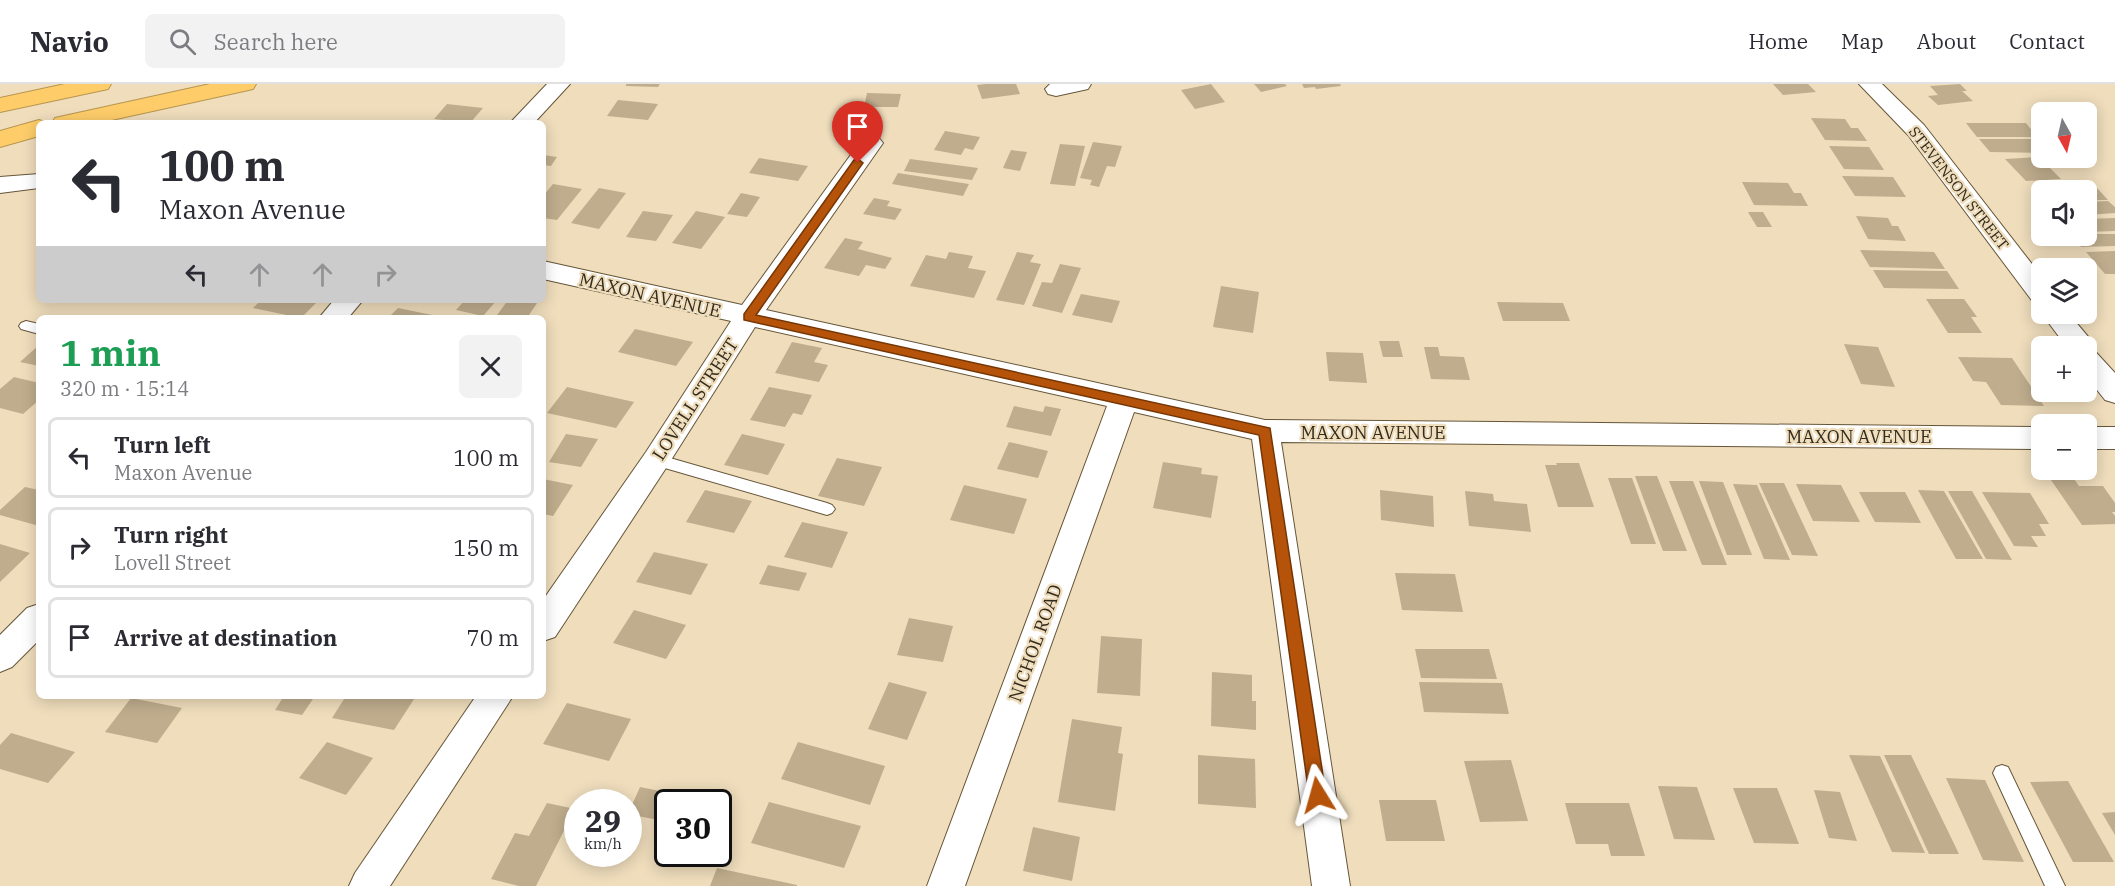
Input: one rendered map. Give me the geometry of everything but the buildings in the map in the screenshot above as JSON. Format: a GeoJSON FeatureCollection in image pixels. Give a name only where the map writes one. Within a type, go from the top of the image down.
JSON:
{"type":"FeatureCollection","features":[{"type":"Feature","properties":{"kind":"highway"},"geometry":{"type":"LineString","coordinates":[[0,105],[99,84]]}},
{"type":"Feature","properties":{"kind":"highway"},"geometry":{"type":"LineString","coordinates":[[78,120],[244,84]]}},
{"type":"Feature","properties":{"kind":"highway"},"geometry":{"type":"LineString","coordinates":[[0,139],[36,129]]}},
{"type":"Feature","properties":{"kind":"street"},"geometry":{"type":"LineString","coordinates":[[524,120],[558,84]]}},
{"type":"Feature","properties":{"kind":"street"},"geometry":{"type":"LineString","coordinates":[[1058,93],[1080,84]]}},
{"type":"Feature","properties":{"kind":"street","name":"STEVENSON STREET"},"geometry":{"type":"LineString","coordinates":[[1870,84],[1916,130],[2031,282]]}},
{"type":"Feature","properties":{"kind":"street","name":"LOVELL STREET"},"geometry":{"type":"LineString","coordinates":[[546,623],[656,460],[748,317],[872,143]]}},
{"type":"Feature","properties":{"kind":"street"},"geometry":{"type":"LineString","coordinates":[[0,185],[36,181]]}},
{"type":"Feature","properties":{"kind":"street","name":"MAXON AVENUE"},"geometry":{"type":"LineString","coordinates":[[546,271],[1265,431],[2031,438]]}},
{"type":"Feature","properties":{"kind":"street"},"geometry":{"type":"LineString","coordinates":[[335,315],[347,303]]}},
{"type":"Feature","properties":{"kind":"street"},"geometry":{"type":"LineString","coordinates":[[2063,324],[2072,336]]}},
{"type":"Feature","properties":{"kind":"street"},"geometry":{"type":"LineString","coordinates":[[2097,370],[2115,393]]}},
{"type":"Feature","properties":{"kind":"street","name":"NICHOL ROAD"},"geometry":{"type":"LineString","coordinates":[[946,886],[1124,400]]}},
{"type":"Feature","properties":{"kind":"street"},"geometry":{"type":"LineString","coordinates":[[1265,431],[1331,886]]}},
{"type":"Feature","properties":{"kind":"street"},"geometry":{"type":"LineString","coordinates":[[2097,438],[2115,438]]}},
{"type":"Feature","properties":{"kind":"street"},"geometry":{"type":"LineString","coordinates":[[0,657],[36,621]]}},
{"type":"Feature","properties":{"kind":"street"},"geometry":{"type":"LineString","coordinates":[[368,886],[494,699]]}},
{"type":"Feature","properties":{"kind":"lane"},"geometry":{"type":"LineString","coordinates":[[656,460],[827,509]]}},
{"type":"Feature","properties":{"kind":"lane"},"geometry":{"type":"LineString","coordinates":[[2002,774],[2055,886]]}},
{"type":"Feature","properties":{"kind":"route"},"geometry":{"type":"LineString","coordinates":[[858,163],[748,317],[1265,431],[1318,795]]}}]}
